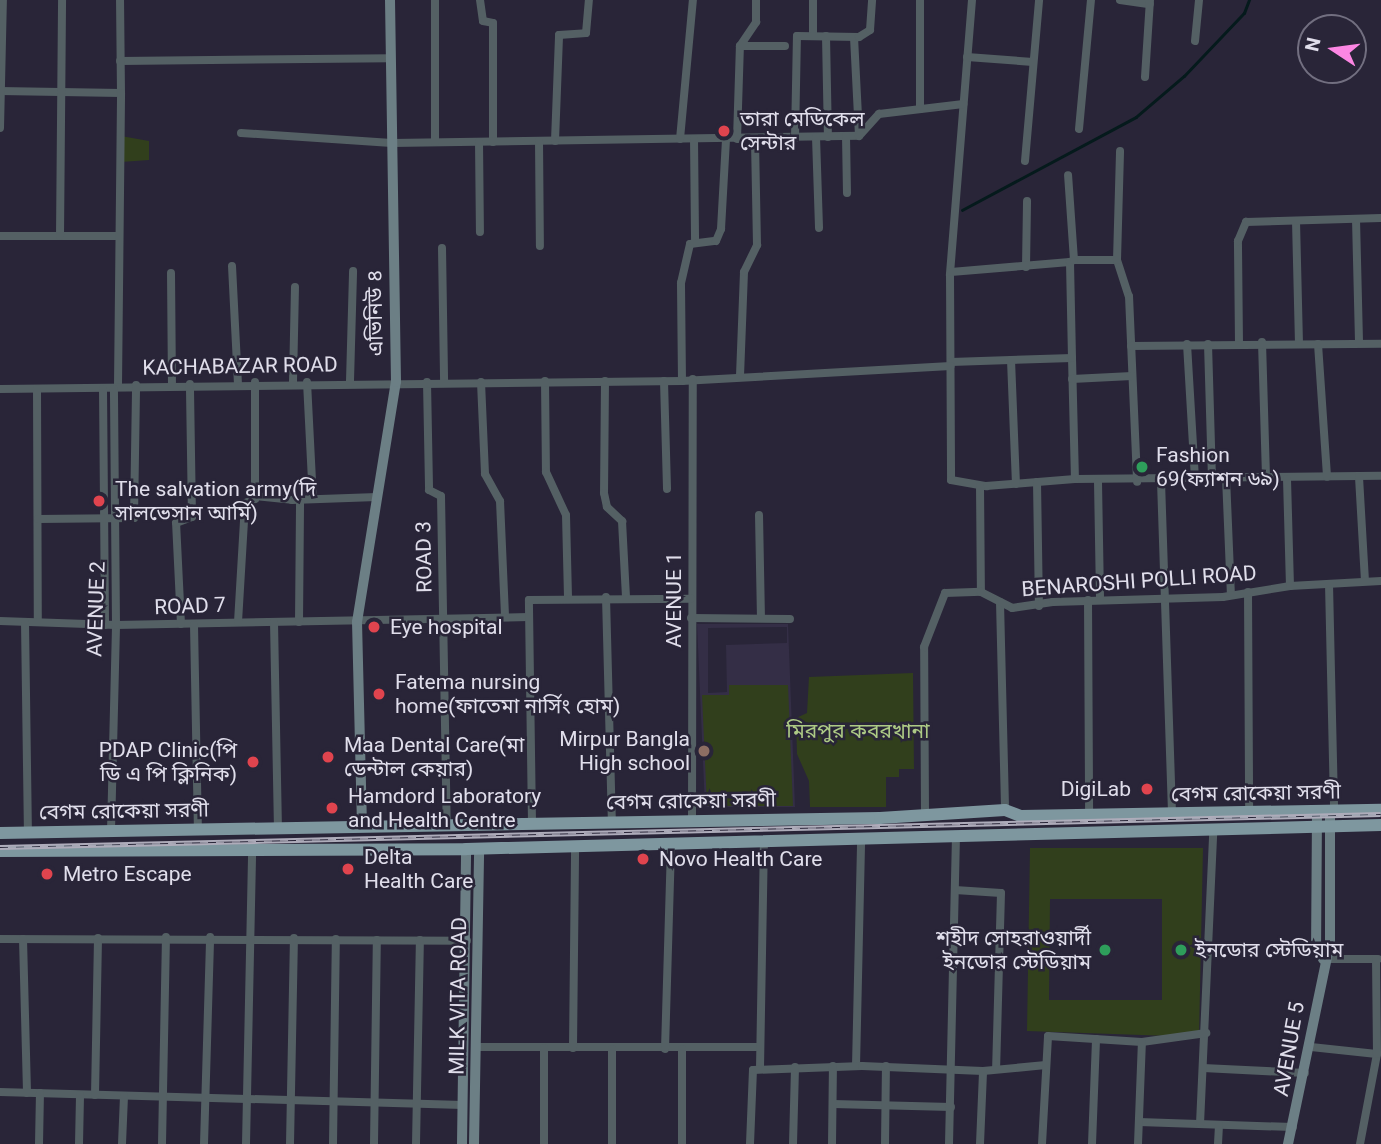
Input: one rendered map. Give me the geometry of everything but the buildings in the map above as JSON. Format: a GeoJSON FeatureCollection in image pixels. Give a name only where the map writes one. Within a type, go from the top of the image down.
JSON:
{"type":"FeatureCollection","features":[{"type":"Feature","properties":{"kind":"main road","name":"বেগম রোকেয়া সরণী"},"geometry":{"type":"LineString","coordinates":[[0,833],[880,818],[925,813],[1005,810],[1021,816],[1381,810]]}},
{"type":"Feature","properties":{"kind":"main road","name":"বেগম রোকেয়া সরণী"},"geometry":{"type":"LineString","coordinates":[[0,851],[473,849],[861,842],[1322,830],[1381,825]]}},
{"type":"Feature","properties":{"kind":"street"},"geometry":{"type":"LineString","coordinates":[[0,128],[3,0]]}},
{"type":"Feature","properties":{"kind":"street"},"geometry":{"type":"LineString","coordinates":[[60,236],[62,0]]}},
{"type":"Feature","properties":{"kind":"street","name":"AVENUE 2"},"geometry":{"type":"LineString","coordinates":[[111,831],[116,625],[120,0]]}},
{"type":"Feature","properties":{"kind":"street","name":"এভিনিউ ৪"},"geometry":{"type":"LineString","coordinates":[[362,826],[356,622],[396,382],[390,0]]}},
{"type":"Feature","properties":{"kind":"street"},"geometry":{"type":"LineString","coordinates":[[435,0],[435,142]]}},
{"type":"Feature","properties":{"kind":"street"},"geometry":{"type":"LineString","coordinates":[[480,0],[483,21],[493,23],[493,142]]}},
{"type":"Feature","properties":{"kind":"street"},"geometry":{"type":"LineString","coordinates":[[555,141],[559,36],[586,33],[589,0]]}},
{"type":"Feature","properties":{"kind":"street"},"geometry":{"type":"LineString","coordinates":[[680,139],[693,0]]}},
{"type":"Feature","properties":{"kind":"street"},"geometry":{"type":"LineString","coordinates":[[737,139],[740,46],[756,22],[756,0]]}},
{"type":"Feature","properties":{"kind":"street"},"geometry":{"type":"LineString","coordinates":[[813,0],[813,36]]}},
{"type":"Feature","properties":{"kind":"street"},"geometry":{"type":"LineString","coordinates":[[795,138],[797,36],[854,37],[870,30],[872,0]]}},
{"type":"Feature","properties":{"kind":"street"},"geometry":{"type":"LineString","coordinates":[[920,0],[920,109]]}},
{"type":"Feature","properties":{"kind":"street"},"geometry":{"type":"LineString","coordinates":[[972,0],[951,272],[951,480],[980,486],[1075,479],[1136,482],[1226,477],[1266,480],[1381,476]]}},
{"type":"Feature","properties":{"kind":"street"},"geometry":{"type":"LineString","coordinates":[[1025,160],[1039,0]]}},
{"type":"Feature","properties":{"kind":"street"},"geometry":{"type":"LineString","coordinates":[[1079,130],[1091,0]]}},
{"type":"Feature","properties":{"kind":"street"},"geometry":{"type":"LineString","coordinates":[[1120,0],[1150,2],[1145,77]]}},
{"type":"Feature","properties":{"kind":"street"},"geometry":{"type":"LineString","coordinates":[[1195,41],[1199,0]]}},
{"type":"Feature","properties":{"kind":"street"},"geometry":{"type":"LineString","coordinates":[[826,36],[828,137]]}},
{"type":"Feature","properties":{"kind":"street"},"geometry":{"type":"LineString","coordinates":[[854,37],[859,136]]}},
{"type":"Feature","properties":{"kind":"street"},"geometry":{"type":"LineString","coordinates":[[740,46],[785,46]]}},
{"type":"Feature","properties":{"kind":"street"},"geometry":{"type":"LineString","coordinates":[[967,57],[1033,62]]}},
{"type":"Feature","properties":{"kind":"street"},"geometry":{"type":"LineString","coordinates":[[120,61],[390,58]]}},
{"type":"Feature","properties":{"kind":"street"},"geometry":{"type":"LineString","coordinates":[[0,91],[121,93]]}},
{"type":"Feature","properties":{"kind":"street"},"geometry":{"type":"LineString","coordinates":[[241,133],[392,143],[555,141],[667,136],[680,139],[755,139],[859,136],[879,114],[963,104]]}},
{"type":"Feature","properties":{"kind":"street"},"geometry":{"type":"LineString","coordinates":[[846,136],[847,193]]}},
{"type":"Feature","properties":{"kind":"street"},"geometry":{"type":"LineString","coordinates":[[816,137],[819,228]]}},
{"type":"Feature","properties":{"kind":"street"},"geometry":{"type":"LineString","coordinates":[[694,139],[695,243]]}},
{"type":"Feature","properties":{"kind":"street"},"geometry":{"type":"LineString","coordinates":[[682,381],[681,283],[690,244],[716,242],[721,229],[726,139]]}},
{"type":"Feature","properties":{"kind":"street"},"geometry":{"type":"LineString","coordinates":[[740,376],[744,272],[757,245],[755,139]]}},
{"type":"Feature","properties":{"kind":"street"},"geometry":{"type":"LineString","coordinates":[[539,141],[540,246]]}},
{"type":"Feature","properties":{"kind":"street"},"geometry":{"type":"LineString","coordinates":[[479,142],[480,232]]}},
{"type":"Feature","properties":{"kind":"street"},"geometry":{"type":"LineString","coordinates":[[1120,151],[1118,260],[1130,302],[1136,482]]}},
{"type":"Feature","properties":{"kind":"street"},"geometry":{"type":"LineString","coordinates":[[1069,175],[1075,479]]}},
{"type":"Feature","properties":{"kind":"street"},"geometry":{"type":"LineString","coordinates":[[1026,267],[1027,201]]}},
{"type":"Feature","properties":{"kind":"street"},"geometry":{"type":"LineString","coordinates":[[1239,343],[1238,241],[1245,222],[1381,218]]}},
{"type":"Feature","properties":{"kind":"street"},"geometry":{"type":"LineString","coordinates":[[1356,219],[1359,343]]}},
{"type":"Feature","properties":{"kind":"street"},"geometry":{"type":"LineString","coordinates":[[1296,221],[1299,342]]}},
{"type":"Feature","properties":{"kind":"street"},"geometry":{"type":"LineString","coordinates":[[0,236],[118,236]]}},
{"type":"Feature","properties":{"kind":"street"},"geometry":{"type":"LineString","coordinates":[[442,248],[444,382]]}},
{"type":"Feature","properties":{"kind":"street"},"geometry":{"type":"LineString","coordinates":[[951,272],[1072,261],[1118,260]]}},
{"type":"Feature","properties":{"kind":"street"},"geometry":{"type":"LineString","coordinates":[[232,266],[238,383]]}},
{"type":"Feature","properties":{"kind":"street"},"geometry":{"type":"LineString","coordinates":[[350,382],[353,271]]}},
{"type":"Feature","properties":{"kind":"street"},"geometry":{"type":"LineString","coordinates":[[171,273],[172,384]]}},
{"type":"Feature","properties":{"kind":"street"},"geometry":{"type":"LineString","coordinates":[[293,382],[295,287]]}},
{"type":"Feature","properties":{"kind":"street"},"geometry":{"type":"LineString","coordinates":[[1131,346],[1262,342],[1381,344]]}},
{"type":"Feature","properties":{"kind":"street"},"geometry":{"type":"LineString","coordinates":[[1262,342],[1266,480]]}},
{"type":"Feature","properties":{"kind":"street"},"geometry":{"type":"LineString","coordinates":[[1187,344],[1195,479]]}},
{"type":"Feature","properties":{"kind":"street"},"geometry":{"type":"LineString","coordinates":[[1208,344],[1212,478]]}},
{"type":"Feature","properties":{"kind":"street"},"geometry":{"type":"LineString","coordinates":[[1318,344],[1327,477]]}},
{"type":"Feature","properties":{"kind":"street","name":"KACHABAZAR ROAD"},"geometry":{"type":"LineString","coordinates":[[0,388],[103,389],[255,382],[682,381],[1072,358]]}},
{"type":"Feature","properties":{"kind":"street"},"geometry":{"type":"LineString","coordinates":[[1011,360],[1016,484]]}},
{"type":"Feature","properties":{"kind":"street"},"geometry":{"type":"LineString","coordinates":[[1072,379],[1132,376]]}},
{"type":"Feature","properties":{"kind":"street","name":"AVENUE 1"},"geometry":{"type":"LineString","coordinates":[[692,821],[693,379]]}},
{"type":"Feature","properties":{"kind":"street"},"geometry":{"type":"LineString","coordinates":[[545,381],[546,471],[566,515],[568,598]]}},
{"type":"Feature","properties":{"kind":"street"},"geometry":{"type":"LineString","coordinates":[[605,381],[604,493],[607,508],[622,521],[626,598]]}},
{"type":"Feature","properties":{"kind":"street"},"geometry":{"type":"LineString","coordinates":[[664,381],[667,489]]}},
{"type":"Feature","properties":{"kind":"street"},"geometry":{"type":"LineString","coordinates":[[238,622],[245,503],[254,501],[255,496],[255,382]]}},
{"type":"Feature","properties":{"kind":"street"},"geometry":{"type":"LineString","coordinates":[[307,382],[313,499]]}},
{"type":"Feature","properties":{"kind":"street","name":"ROAD 3"},"geometry":{"type":"LineString","coordinates":[[426,382],[429,490],[440,496],[447,824]]}},
{"type":"Feature","properties":{"kind":"street"},"geometry":{"type":"LineString","coordinates":[[481,382],[485,474],[500,501],[505,617]]}},
{"type":"Feature","properties":{"kind":"street"},"geometry":{"type":"LineString","coordinates":[[181,624],[176,523],[192,517],[190,384]]}},
{"type":"Feature","properties":{"kind":"street"},"geometry":{"type":"LineString","coordinates":[[38,519],[115,520],[131,519],[135,515],[136,386]]}},
{"type":"Feature","properties":{"kind":"street"},"geometry":{"type":"LineString","coordinates":[[37,389],[38,622]]}},
{"type":"Feature","properties":{"kind":"street","name":"AVENUE 2"},"geometry":{"type":"LineString","coordinates":[[103,389],[105,625]]}},
{"type":"Feature","properties":{"kind":"street"},"geometry":{"type":"LineString","coordinates":[[1226,477],[1231,595]]}},
{"type":"Feature","properties":{"kind":"street"},"geometry":{"type":"LineString","coordinates":[[1359,477],[1365,582]]}},
{"type":"Feature","properties":{"kind":"street"},"geometry":{"type":"LineString","coordinates":[[1287,479],[1290,586]]}},
{"type":"Feature","properties":{"kind":"street"},"geometry":{"type":"LineString","coordinates":[[1161,481],[1167,598],[1172,814]]}},
{"type":"Feature","properties":{"kind":"street"},"geometry":{"type":"LineString","coordinates":[[1037,482],[1039,606]]}},
{"type":"Feature","properties":{"kind":"street"},"geometry":{"type":"LineString","coordinates":[[1098,482],[1100,600]]}},
{"type":"Feature","properties":{"kind":"street"},"geometry":{"type":"LineString","coordinates":[[980,486],[981,592]]}},
{"type":"Feature","properties":{"kind":"street"},"geometry":{"type":"LineString","coordinates":[[255,496],[300,500],[377,497]]}},
{"type":"Feature","properties":{"kind":"street"},"geometry":{"type":"LineString","coordinates":[[299,622],[300,500]]}},
{"type":"Feature","properties":{"kind":"street"},"geometry":{"type":"LineString","coordinates":[[759,515],[761,618]]}},
{"type":"Feature","properties":{"kind":"street","name":"BENAROSHI POLLI ROAD"},"geometry":{"type":"LineString","coordinates":[[925,813],[924,647],[944,593],[981,592],[1012,608],[1088,600],[1231,595],[1290,586],[1381,582]]}},
{"type":"Feature","properties":{"kind":"street"},"geometry":{"type":"LineString","coordinates":[[1322,830],[1327,812],[1329,584]]}},
{"type":"Feature","properties":{"kind":"street"},"geometry":{"type":"LineString","coordinates":[[1248,592],[1249,813]]}},
{"type":"Feature","properties":{"kind":"street"},"geometry":{"type":"LineString","coordinates":[[532,823],[529,600],[606,597],[691,599]]}},
{"type":"Feature","properties":{"kind":"street"},"geometry":{"type":"LineString","coordinates":[[606,597],[612,821]]}},
{"type":"Feature","properties":{"kind":"street"},"geometry":{"type":"LineString","coordinates":[[1088,600],[1089,815]]}},
{"type":"Feature","properties":{"kind":"street"},"geometry":{"type":"LineString","coordinates":[[1000,602],[1005,810]]}},
{"type":"Feature","properties":{"kind":"street"},"geometry":{"type":"LineString","coordinates":[[356,622],[443,617],[529,617]]}},
{"type":"Feature","properties":{"kind":"street"},"geometry":{"type":"LineString","coordinates":[[691,618],[790,619]]}},
{"type":"Feature","properties":{"kind":"street","name":"ROAD 7"},"geometry":{"type":"LineString","coordinates":[[0,621],[105,625],[356,622]]}},
{"type":"Feature","properties":{"kind":"street"},"geometry":{"type":"LineString","coordinates":[[24,622],[28,832]]}},
{"type":"Feature","properties":{"kind":"street"},"geometry":{"type":"LineString","coordinates":[[274,622],[278,828]]}},
{"type":"Feature","properties":{"kind":"street"},"geometry":{"type":"LineString","coordinates":[[194,625],[198,829]]}},
{"type":"Feature","properties":{"kind":"street","name":"AVENUE 5"},"geometry":{"type":"LineString","coordinates":[[1322,830],[1317,944],[1323,959]]}},
{"type":"Feature","properties":{"kind":"street","name":"AVENUE 5"},"geometry":{"type":"LineString","coordinates":[[1288,1144],[1311,1047],[1323,959],[1330,943],[1322,830]]}},
{"type":"Feature","properties":{"kind":"street"},"geometry":{"type":"LineString","coordinates":[[1200,1124],[1213,833]]}},
{"type":"Feature","properties":{"kind":"street"},"geometry":{"type":"LineString","coordinates":[[949,1144],[953,1068],[956,839]]}},
{"type":"Feature","properties":{"kind":"street"},"geometry":{"type":"LineString","coordinates":[[856,1066],[861,842]]}},
{"type":"Feature","properties":{"kind":"street"},"geometry":{"type":"LineString","coordinates":[[760,1068],[764,843]]}},
{"type":"Feature","properties":{"kind":"street"},"geometry":{"type":"LineString","coordinates":[[665,1049],[671,845]]}},
{"type":"Feature","properties":{"kind":"street"},"geometry":{"type":"LineString","coordinates":[[573,1048],[575,847]]}},
{"type":"Feature","properties":{"kind":"street"},"geometry":{"type":"LineString","coordinates":[[246,1144],[252,848]]}},
{"type":"Feature","properties":{"kind":"street","name":"MILK VITA ROAD"},"geometry":{"type":"LineString","coordinates":[[462,1144],[467,941],[473,849]]}},
{"type":"Feature","properties":{"kind":"street","name":"MILK VITA ROAD"},"geometry":{"type":"LineString","coordinates":[[473,849],[477,1047],[474,1144]]}},
{"type":"Feature","properties":{"kind":"street"},"geometry":{"type":"LineString","coordinates":[[955,890],[1001,893],[996,1068]]}},
{"type":"Feature","properties":{"kind":"street"},"geometry":{"type":"LineString","coordinates":[[162,1144],[166,937]]}},
{"type":"Feature","properties":{"kind":"street"},"geometry":{"type":"LineString","coordinates":[[204,1144],[210,937]]}},
{"type":"Feature","properties":{"kind":"street"},"geometry":{"type":"LineString","coordinates":[[0,939],[210,937],[467,941]]}},
{"type":"Feature","properties":{"kind":"street"},"geometry":{"type":"LineString","coordinates":[[94,1095],[98,938]]}},
{"type":"Feature","properties":{"kind":"street"},"geometry":{"type":"LineString","coordinates":[[290,1144],[295,938]]}},
{"type":"Feature","properties":{"kind":"street"},"geometry":{"type":"LineString","coordinates":[[23,939],[27,1093]]}},
{"type":"Feature","properties":{"kind":"street"},"geometry":{"type":"LineString","coordinates":[[333,1144],[336,939]]}},
{"type":"Feature","properties":{"kind":"street"},"geometry":{"type":"LineString","coordinates":[[374,1144],[377,940]]}},
{"type":"Feature","properties":{"kind":"street"},"geometry":{"type":"LineString","coordinates":[[416,1144],[420,940]]}},
{"type":"Feature","properties":{"kind":"street"},"geometry":{"type":"LineString","coordinates":[[1323,959],[1378,959],[1377,1055],[1360,1144]]}},
{"type":"Feature","properties":{"kind":"street"},"geometry":{"type":"LineString","coordinates":[[1042,1144],[1048,1036],[1142,1042],[1206,1033]]}},
{"type":"Feature","properties":{"kind":"street"},"geometry":{"type":"LineString","coordinates":[[1092,1144],[1096,1039]]}},
{"type":"Feature","properties":{"kind":"street"},"geometry":{"type":"LineString","coordinates":[[1138,1144],[1142,1042]]}},
{"type":"Feature","properties":{"kind":"street"},"geometry":{"type":"LineString","coordinates":[[477,1047],[760,1047]]}},
{"type":"Feature","properties":{"kind":"street"},"geometry":{"type":"LineString","coordinates":[[1311,1047],[1377,1055]]}},
{"type":"Feature","properties":{"kind":"street"},"geometry":{"type":"LineString","coordinates":[[544,1048],[544,1144]]}},
{"type":"Feature","properties":{"kind":"street"},"geometry":{"type":"LineString","coordinates":[[612,1049],[612,1144]]}},
{"type":"Feature","properties":{"kind":"street"},"geometry":{"type":"LineString","coordinates":[[682,1049],[682,1144]]}},
{"type":"Feature","properties":{"kind":"street"},"geometry":{"type":"LineString","coordinates":[[750,1144],[751,1072],[760,1068],[886,1066],[983,1071],[1046,1065]]}},
{"type":"Feature","properties":{"kind":"street"},"geometry":{"type":"LineString","coordinates":[[832,1144],[833,1066]]}},
{"type":"Feature","properties":{"kind":"street"},"geometry":{"type":"LineString","coordinates":[[885,1144],[886,1066]]}},
{"type":"Feature","properties":{"kind":"street"},"geometry":{"type":"LineString","coordinates":[[793,1144],[795,1068]]}},
{"type":"Feature","properties":{"kind":"street"},"geometry":{"type":"LineString","coordinates":[[1203,1068],[1305,1073]]}},
{"type":"Feature","properties":{"kind":"street"},"geometry":{"type":"LineString","coordinates":[[981,1144],[983,1071]]}},
{"type":"Feature","properties":{"kind":"street"},"geometry":{"type":"LineString","coordinates":[[0,1092],[463,1105]]}},
{"type":"Feature","properties":{"kind":"street"},"geometry":{"type":"LineString","coordinates":[[39,1144],[40,1093]]}},
{"type":"Feature","properties":{"kind":"street"},"geometry":{"type":"LineString","coordinates":[[79,1144],[80,1094]]}},
{"type":"Feature","properties":{"kind":"street"},"geometry":{"type":"LineString","coordinates":[[122,1144],[124,1096]]}},
{"type":"Feature","properties":{"kind":"street"},"geometry":{"type":"LineString","coordinates":[[833,1104],[885,1109],[951,1107]]}},
{"type":"Feature","properties":{"kind":"street"},"geometry":{"type":"LineString","coordinates":[[1139,1122],[1293,1128]]}},
{"type":"Feature","properties":{"kind":"street"},"geometry":{"type":"LineString","coordinates":[[1218,1144],[1219,1125]]}},
{"type":"Feature","properties":{"kind":"shaded area"},"geometry":{"type":"Polygon","coordinates":[[[697,624],[788,624],[795,807],[705,807],[697,624]],[[787,627],[708,628],[708,693],[727,692],[726,645],[787,643],[787,627]],[[730,685],[730,695],[703,695],[793,806],[730,685]]]}},
{"type":"Feature","properties":{"kind":"green space"},"geometry":{"type":"Polygon","coordinates":[[[121,136],[149,141],[149,160],[121,162],[121,136]]]}},
{"type":"Feature","properties":{"kind":"green space","name":"মিরপুর কবরখানা"},"geometry":{"type":"Polygon","coordinates":[[[913,673],[914,769],[899,769],[899,777],[886,777],[886,807],[810,807],[809,781],[797,754],[796,718],[807,713],[809,677],[913,673]]]}},
{"type":"Feature","properties":{"kind":"green space"},"geometry":{"type":"Polygon","coordinates":[[[729,685],[788,685],[793,806],[707,806],[702,695],[729,695],[729,685]]]}},
{"type":"Feature","properties":{"kind":"green space","name":"ইনডোর স্টেডিয়াম"},"geometry":{"type":"Polygon","coordinates":[[[1030,848],[1203,848],[1199,1037],[1027,1031],[1030,848]],[[1050,899],[1049,1000],[1162,1000],[1162,899],[1050,899]]]}},
{"type":"Feature","properties":{"kind":"waterway"},"geometry":{"type":"LineString","coordinates":[[962,210],[1136,117],[1184,76],[1244,13],[1249,0]]}},
{"type":"Feature","properties":{"kind":"railway"},"geometry":{"type":"LineString","coordinates":[[0,847],[1381,814]]}},
{"type":"Feature","properties":{"kind":"place","name":"তারা মেডিকেল সেন্টার"},"geometry":{"type":"Point","coordinates":[724,131]}},
{"type":"Feature","properties":{"kind":"place","name":"Fashion 69(ফ্যাশন ৬৯)"},"geometry":{"type":"Point","coordinates":[1142,467]}},
{"type":"Feature","properties":{"kind":"place","name":"The salvation army(দি সালভেসান আর্মি)"},"geometry":{"type":"Point","coordinates":[99,501]}},
{"type":"Feature","properties":{"kind":"place","name":"Eye hospital"},"geometry":{"type":"Point","coordinates":[374,627]}},
{"type":"Feature","properties":{"kind":"place","name":"Fatema nursing home(ফাতেমা নার্সিং হোম)"},"geometry":{"type":"Point","coordinates":[379,694]}},
{"type":"Feature","properties":{"kind":"place","name":"Mirpur Bangla High school"},"geometry":{"type":"Point","coordinates":[704,751]}},
{"type":"Feature","properties":{"kind":"place","name":"Maa Dental Care(মা ডেন্টাল কেয়ার)"},"geometry":{"type":"Point","coordinates":[328,757]}},
{"type":"Feature","properties":{"kind":"place","name":"PDAP Clinic(পি ডি এ পি ক্লিনিক)"},"geometry":{"type":"Point","coordinates":[253,762]}},
{"type":"Feature","properties":{"kind":"place","name":"DigiLab"},"geometry":{"type":"Point","coordinates":[1147,789]}},
{"type":"Feature","properties":{"kind":"place","name":"Hamdord Laboratory and Health Centre"},"geometry":{"type":"Point","coordinates":[332,808]}},
{"type":"Feature","properties":{"kind":"place","name":"Novo Health Care"},"geometry":{"type":"Point","coordinates":[643,859]}},
{"type":"Feature","properties":{"kind":"place","name":"Delta Health Care"},"geometry":{"type":"Point","coordinates":[348,869]}},
{"type":"Feature","properties":{"kind":"place","name":"Metro Escape"},"geometry":{"type":"Point","coordinates":[47,874]}},
{"type":"Feature","properties":{"kind":"place","name":"শহীদ সোহরাওয়ার্দী ইনডোর স্টেডিয়াম"},"geometry":{"type":"Point","coordinates":[1105,950]}},
{"type":"Feature","properties":{"kind":"place","name":"ইনডোর স্টেডিয়াম"},"geometry":{"type":"Point","coordinates":[1181,950]}}]}
